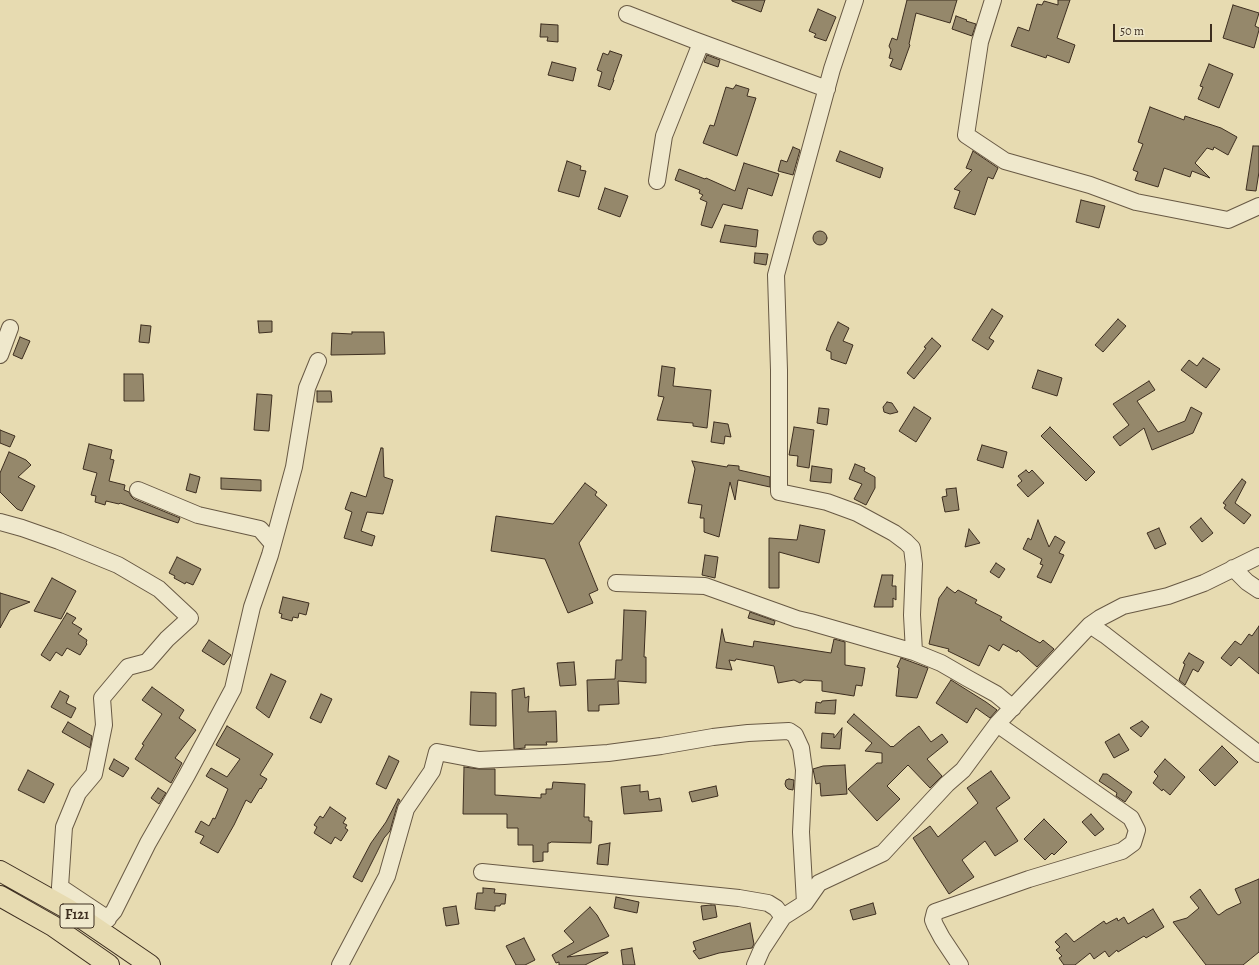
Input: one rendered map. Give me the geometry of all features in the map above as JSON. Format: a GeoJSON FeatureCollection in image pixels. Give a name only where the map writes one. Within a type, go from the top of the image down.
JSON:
{"type":"FeatureCollection","features":[{"type":"Feature","properties":{"kind":"main road","name":"F121"},"geometry":{"type":"LineString","coordinates":[[0,871],[68,909],[103,924],[150,965]]}},
{"type":"Feature","properties":{"kind":"main road","name":"F121"},"geometry":{"type":"LineString","coordinates":[[0,896],[53,926],[109,965]]}},
{"type":"Feature","properties":{"kind":"street"},"geometry":{"type":"LineString","coordinates":[[855,0],[827,89],[776,275],[779,370],[779,492],[827,502],[857,513],[894,533],[912,548],[914,564],[912,615],[914,652]]}},
{"type":"Feature","properties":{"kind":"street"},"geometry":{"type":"LineString","coordinates":[[993,0],[980,42],[966,135],[1005,161],[1090,185],[1136,202],[1228,220],[1259,206]]}},
{"type":"Feature","properties":{"kind":"street"},"geometry":{"type":"LineString","coordinates":[[626,14],[827,89]]}},
{"type":"Feature","properties":{"kind":"street"},"geometry":{"type":"LineString","coordinates":[[657,181],[664,136],[701,43]]}},
{"type":"Feature","properties":{"kind":"street"},"geometry":{"type":"LineString","coordinates":[[0,355],[10,328]]}},
{"type":"Feature","properties":{"kind":"street"},"geometry":{"type":"LineString","coordinates":[[0,522],[59,541],[118,565],[159,589],[190,618],[167,639],[147,662],[128,667],[102,698],[104,725],[94,774],[78,793],[64,827],[60,887],[103,924],[119,902],[148,843],[187,775],[233,689],[252,606],[273,544],[294,467],[307,388],[318,362]]}},
{"type":"Feature","properties":{"kind":"street"},"geometry":{"type":"LineString","coordinates":[[138,490],[198,514],[260,529],[273,544]]}},
{"type":"Feature","properties":{"kind":"street"},"geometry":{"type":"LineString","coordinates":[[755,965],[762,949],[783,917],[805,903],[819,883],[883,853],[946,784],[963,770],[997,724],[1090,625],[1123,606],[1168,596],[1204,583],[1259,556]]}},
{"type":"Feature","properties":{"kind":"street"},"geometry":{"type":"LineString","coordinates":[[1233,568],[1259,590]]}},
{"type":"Feature","properties":{"kind":"street"},"geometry":{"type":"LineString","coordinates":[[616,583],[705,586],[797,619],[914,652],[941,663],[996,694],[1013,708]]}},
{"type":"Feature","properties":{"kind":"street"},"geometry":{"type":"LineString","coordinates":[[1090,625],[1259,754]]}},
{"type":"Feature","properties":{"kind":"street"},"geometry":{"type":"LineString","coordinates":[[960,965],[935,925],[933,920],[935,912],[1029,879],[1122,851],[1133,843],[1137,830],[1131,818],[997,724]]}},
{"type":"Feature","properties":{"kind":"street"},"geometry":{"type":"LineString","coordinates":[[340,965],[387,876],[406,809],[432,771],[437,752],[479,760],[564,756],[608,753],[713,737],[789,731],[795,735],[801,748],[804,770],[801,832],[805,903]]}},
{"type":"Feature","properties":{"kind":"street"},"geometry":{"type":"LineString","coordinates":[[482,872],[739,898],[768,903],[776,908],[783,917]]}},
{"type":"Feature","properties":{"kind":"building"},"geometry":{"type":"Polygon","coordinates":[[[732,0],[765,0],[761,12],[732,0]]]}},
{"type":"Feature","properties":{"kind":"building"},"geometry":{"type":"Polygon","coordinates":[[[907,0],[957,0],[950,23],[916,13],[910,45],[901,70],[890,66],[893,59],[889,58],[891,50],[889,46],[892,38],[897,40],[907,0]]]}},
{"type":"Feature","properties":{"kind":"building"},"geometry":{"type":"Polygon","coordinates":[[[1058,0],[1070,0],[1057,38],[1075,45],[1069,63],[1047,55],[1046,58],[1011,46],[1018,27],[1029,31],[1037,4],[1042,5],[1044,1],[1058,5],[1058,0]]]}},
{"type":"Feature","properties":{"kind":"building"},"geometry":{"type":"Polygon","coordinates":[[[1233,5],[1259,13],[1255,26],[1259,28],[1259,30],[1254,48],[1223,38],[1233,5]]]}},
{"type":"Feature","properties":{"kind":"building"},"geometry":{"type":"Polygon","coordinates":[[[818,9],[836,17],[826,41],[814,37],[816,34],[809,31],[818,9]]]}},
{"type":"Feature","properties":{"kind":"building"},"geometry":{"type":"Polygon","coordinates":[[[956,16],[976,24],[972,36],[952,29],[956,16]]]}},
{"type":"Feature","properties":{"kind":"building"},"geometry":{"type":"Polygon","coordinates":[[[541,24],[558,25],[558,42],[547,41],[548,37],[540,37],[541,24]]]}},
{"type":"Feature","properties":{"kind":"building"},"geometry":{"type":"Polygon","coordinates":[[[610,51],[622,55],[610,90],[598,86],[602,72],[597,70],[603,53],[608,55],[610,51]]]}},
{"type":"Feature","properties":{"kind":"building"},"geometry":{"type":"Polygon","coordinates":[[[707,55],[720,60],[718,67],[704,62],[707,55]]]}},
{"type":"Feature","properties":{"kind":"building"},"geometry":{"type":"Polygon","coordinates":[[[552,62],[576,68],[573,81],[548,75],[552,62]]]}},
{"type":"Feature","properties":{"kind":"building"},"geometry":{"type":"Polygon","coordinates":[[[1209,64],[1233,74],[1219,108],[1198,99],[1203,87],[1200,86],[1209,64]]]}},
{"type":"Feature","properties":{"kind":"building"},"geometry":{"type":"Polygon","coordinates":[[[736,85],[749,89],[747,96],[756,98],[737,156],[703,143],[710,125],[714,126],[726,87],[733,89],[736,85]]]}},
{"type":"Feature","properties":{"kind":"building"},"geometry":{"type":"Polygon","coordinates":[[[1150,107],[1184,120],[1185,116],[1221,128],[1237,137],[1228,155],[1214,147],[1213,150],[1207,148],[1195,163],[1210,178],[1192,171],[1190,177],[1164,168],[1158,187],[1135,180],[1138,172],[1133,170],[1143,144],[1138,142],[1150,107]]]}},
{"type":"Feature","properties":{"kind":"building"},"geometry":{"type":"Polygon","coordinates":[[[1253,146],[1259,146],[1259,172],[1256,191],[1246,190],[1253,146]]]}},
{"type":"Feature","properties":{"kind":"building"},"geometry":{"type":"Polygon","coordinates":[[[793,147],[800,150],[793,175],[778,171],[781,160],[787,162],[793,147]]]}},
{"type":"Feature","properties":{"kind":"building"},"geometry":{"type":"Polygon","coordinates":[[[840,151],[883,168],[880,178],[836,161],[840,151]]]}},
{"type":"Feature","properties":{"kind":"building"},"geometry":{"type":"Polygon","coordinates":[[[973,151],[998,168],[993,179],[988,177],[975,215],[954,208],[960,191],[954,189],[972,170],[966,168],[973,151]]]}},
{"type":"Feature","properties":{"kind":"building"},"geometry":{"type":"Polygon","coordinates":[[[567,161],[581,166],[580,170],[586,171],[579,197],[558,191],[567,161]]]}},
{"type":"Feature","properties":{"kind":"building"},"geometry":{"type":"Polygon","coordinates":[[[744,163],[779,174],[772,196],[748,188],[742,209],[723,204],[712,228],[701,225],[707,202],[700,199],[703,195],[699,193],[700,190],[675,180],[679,169],[705,179],[706,178],[735,191],[744,163]]]}},
{"type":"Feature","properties":{"kind":"building"},"geometry":{"type":"Polygon","coordinates":[[[605,188],[628,196],[620,217],[598,209],[605,188]]]}},
{"type":"Feature","properties":{"kind":"building"},"geometry":{"type":"Polygon","coordinates":[[[1081,200],[1105,206],[1099,228],[1076,222],[1081,200]]]}},
{"type":"Feature","properties":{"kind":"building"},"geometry":{"type":"Polygon","coordinates":[[[725,225],[758,230],[756,247],[720,242],[725,225]]]}},
{"type":"Feature","properties":{"kind":"building"},"geometry":{"type":"Polygon","coordinates":[[[820,231],[825,233],[827,238],[825,243],[820,245],[815,243],[813,238],[815,233],[820,231]]]}},
{"type":"Feature","properties":{"kind":"building"},"geometry":{"type":"Polygon","coordinates":[[[755,253],[768,254],[766,265],[754,263],[755,253]]]}},
{"type":"Feature","properties":{"kind":"building"},"geometry":{"type":"Polygon","coordinates":[[[992,309],[1003,316],[989,338],[994,341],[988,350],[972,340],[992,309]]]}},
{"type":"Feature","properties":{"kind":"building"},"geometry":{"type":"Polygon","coordinates":[[[1118,319],[1126,326],[1103,352],[1095,345],[1118,319]]]}},
{"type":"Feature","properties":{"kind":"building"},"geometry":{"type":"Polygon","coordinates":[[[258,321],[272,321],[272,332],[259,333],[258,321]]]}},
{"type":"Feature","properties":{"kind":"building"},"geometry":{"type":"Polygon","coordinates":[[[838,322],[849,328],[843,341],[853,345],[846,364],[831,359],[831,352],[826,350],[838,322]]]}},
{"type":"Feature","properties":{"kind":"building"},"geometry":{"type":"Polygon","coordinates":[[[141,325],[151,326],[149,343],[139,342],[141,325]]]}},
{"type":"Feature","properties":{"kind":"building"},"geometry":{"type":"Polygon","coordinates":[[[352,332],[384,332],[385,354],[331,355],[332,333],[352,334],[352,332]]]}},
{"type":"Feature","properties":{"kind":"building"},"geometry":{"type":"Polygon","coordinates":[[[20,337],[30,341],[22,359],[13,355],[20,337]]]}},
{"type":"Feature","properties":{"kind":"building"},"geometry":{"type":"Polygon","coordinates":[[[932,338],[941,346],[914,379],[907,373],[926,348],[924,347],[932,338]]]}},
{"type":"Feature","properties":{"kind":"building"},"geometry":{"type":"Polygon","coordinates":[[[1203,358],[1220,369],[1206,388],[1181,370],[1189,360],[1197,366],[1203,358]]]}},
{"type":"Feature","properties":{"kind":"building"},"geometry":{"type":"Polygon","coordinates":[[[662,366],[675,368],[673,386],[711,390],[707,428],[693,426],[693,423],[657,420],[664,397],[658,396],[662,366]]]}},
{"type":"Feature","properties":{"kind":"building"},"geometry":{"type":"Polygon","coordinates":[[[1038,370],[1062,378],[1057,396],[1032,388],[1038,370]]]}},
{"type":"Feature","properties":{"kind":"building"},"geometry":{"type":"Polygon","coordinates":[[[124,374],[143,374],[144,401],[124,401],[124,374]]]}},
{"type":"Feature","properties":{"kind":"building"},"geometry":{"type":"Polygon","coordinates":[[[1149,381],[1155,390],[1137,401],[1158,432],[1185,421],[1191,407],[1202,413],[1193,433],[1152,450],[1144,428],[1120,446],[1113,437],[1129,425],[1113,404],[1149,381]]]}},
{"type":"Feature","properties":{"kind":"building"},"geometry":{"type":"Polygon","coordinates":[[[317,391],[331,391],[332,402],[317,402],[317,391]]]}},
{"type":"Feature","properties":{"kind":"building"},"geometry":{"type":"Polygon","coordinates":[[[257,394],[272,395],[269,431],[254,430],[257,394]]]}},
{"type":"Feature","properties":{"kind":"building"},"geometry":{"type":"Polygon","coordinates":[[[887,402],[892,403],[898,412],[890,414],[884,412],[883,407],[887,402]]]}},
{"type":"Feature","properties":{"kind":"building"},"geometry":{"type":"Polygon","coordinates":[[[914,407],[931,418],[916,442],[899,431],[914,407]]]}},
{"type":"Feature","properties":{"kind":"building"},"geometry":{"type":"Polygon","coordinates":[[[819,408],[829,409],[827,425],[817,423],[819,408]]]}},
{"type":"Feature","properties":{"kind":"building"},"geometry":{"type":"Polygon","coordinates":[[[714,422],[728,424],[731,437],[725,436],[724,444],[711,442],[714,422]]]}},
{"type":"Feature","properties":{"kind":"building"},"geometry":{"type":"Polygon","coordinates":[[[794,427],[814,430],[809,468],[797,466],[798,456],[789,455],[794,427]]]}},
{"type":"Feature","properties":{"kind":"building"},"geometry":{"type":"Polygon","coordinates":[[[1050,427],[1095,472],[1086,481],[1041,436],[1050,427]]]}},
{"type":"Feature","properties":{"kind":"building"},"geometry":{"type":"Polygon","coordinates":[[[0,430],[15,436],[10,447],[0,443],[0,430]]]}},
{"type":"Feature","properties":{"kind":"building"},"geometry":{"type":"Polygon","coordinates":[[[89,444],[112,450],[110,459],[114,460],[109,481],[125,485],[124,490],[129,492],[134,499],[180,518],[178,523],[120,503],[106,501],[105,505],[95,502],[96,496],[91,495],[97,473],[83,469],[89,444]]]}},
{"type":"Feature","properties":{"kind":"building"},"geometry":{"type":"Polygon","coordinates":[[[982,445],[1007,452],[1003,468],[977,460],[982,445]]]}},
{"type":"Feature","properties":{"kind":"building"},"geometry":{"type":"Polygon","coordinates":[[[381,448],[383,448],[384,477],[393,480],[383,514],[367,512],[361,531],[375,536],[372,546],[344,538],[352,512],[345,509],[351,492],[366,497],[381,448]]]}},
{"type":"Feature","properties":{"kind":"building"},"geometry":{"type":"Polygon","coordinates":[[[9,452],[26,460],[31,465],[18,477],[35,486],[22,511],[17,509],[0,492],[0,473],[9,452]]]}},
{"type":"Feature","properties":{"kind":"building"},"geometry":{"type":"Polygon","coordinates":[[[692,461],[727,467],[728,465],[739,466],[739,470],[770,477],[770,487],[738,480],[735,500],[730,482],[719,537],[704,532],[704,518],[700,518],[702,505],[688,503],[695,469],[692,461]]]}},
{"type":"Feature","properties":{"kind":"building"},"geometry":{"type":"Polygon","coordinates":[[[855,464],[865,468],[864,471],[875,477],[875,488],[866,505],[854,499],[862,484],[849,479],[855,464]]]}},
{"type":"Feature","properties":{"kind":"building"},"geometry":{"type":"Polygon","coordinates":[[[812,466],[832,469],[831,483],[810,481],[812,466]]]}},
{"type":"Feature","properties":{"kind":"building"},"geometry":{"type":"Polygon","coordinates":[[[1026,470],[1029,473],[1032,470],[1044,483],[1028,497],[1017,485],[1022,481],[1018,476],[1026,470]]]}},
{"type":"Feature","properties":{"kind":"building"},"geometry":{"type":"Polygon","coordinates":[[[190,474],[200,477],[196,493],[186,490],[190,474]]]}},
{"type":"Feature","properties":{"kind":"building"},"geometry":{"type":"Polygon","coordinates":[[[221,478],[261,480],[261,491],[221,489],[221,478]]]}},
{"type":"Feature","properties":{"kind":"building"},"geometry":{"type":"Polygon","coordinates":[[[1242,479],[1246,482],[1235,503],[1251,515],[1244,524],[1224,508],[1226,505],[1223,503],[1242,479]]]}},
{"type":"Feature","properties":{"kind":"building"},"geometry":{"type":"Polygon","coordinates":[[[585,483],[597,492],[595,495],[607,505],[579,543],[598,590],[589,594],[593,603],[568,613],[545,559],[491,551],[496,516],[553,524],[585,483]]]}},
{"type":"Feature","properties":{"kind":"building"},"geometry":{"type":"Polygon","coordinates":[[[956,488],[959,510],[945,512],[942,497],[947,496],[946,489],[956,488]]]}},
{"type":"Feature","properties":{"kind":"building"},"geometry":{"type":"Polygon","coordinates":[[[1201,518],[1213,533],[1202,542],[1190,527],[1201,518]]]}},
{"type":"Feature","properties":{"kind":"building"},"geometry":{"type":"Polygon","coordinates":[[[1038,520],[1049,547],[1055,536],[1065,542],[1059,553],[1064,555],[1051,583],[1037,577],[1043,565],[1040,564],[1042,559],[1023,549],[1028,538],[1031,540],[1038,520]]]}},
{"type":"Feature","properties":{"kind":"building"},"geometry":{"type":"Polygon","coordinates":[[[800,525],[825,530],[819,563],[779,552],[779,588],[769,588],[769,538],[797,540],[800,525]]]}},
{"type":"Feature","properties":{"kind":"building"},"geometry":{"type":"Polygon","coordinates":[[[1159,528],[1166,544],[1155,549],[1147,533],[1159,528]]]}},
{"type":"Feature","properties":{"kind":"building"},"geometry":{"type":"Polygon","coordinates":[[[969,529],[980,543],[965,547],[969,529]]]}},
{"type":"Feature","properties":{"kind":"building"},"geometry":{"type":"Polygon","coordinates":[[[705,555],[718,557],[715,578],[702,575],[705,555]]]}},
{"type":"Feature","properties":{"kind":"building"},"geometry":{"type":"Polygon","coordinates":[[[177,557],[201,569],[193,585],[186,582],[185,584],[174,578],[175,576],[169,573],[177,557]]]}},
{"type":"Feature","properties":{"kind":"building"},"geometry":{"type":"Polygon","coordinates":[[[996,563],[1005,569],[999,578],[990,572],[996,563]]]}},
{"type":"Feature","properties":{"kind":"building"},"geometry":{"type":"Polygon","coordinates":[[[882,575],[893,575],[892,586],[896,586],[896,600],[893,598],[893,607],[874,607],[882,575]]]}},
{"type":"Feature","properties":{"kind":"building"},"geometry":{"type":"Polygon","coordinates":[[[52,578],[76,591],[61,619],[34,611],[52,578]]]}},
{"type":"Feature","properties":{"kind":"building"},"geometry":{"type":"Polygon","coordinates":[[[947,587],[955,593],[958,590],[977,600],[975,603],[1002,617],[1000,620],[1040,643],[1043,640],[1054,649],[1037,667],[1018,650],[1017,652],[1003,644],[999,651],[989,645],[979,666],[948,651],[949,649],[929,644],[939,598],[947,587]]]}},
{"type":"Feature","properties":{"kind":"building"},"geometry":{"type":"Polygon","coordinates":[[[0,593],[30,602],[10,610],[0,628],[0,593]]]}},
{"type":"Feature","properties":{"kind":"building"},"geometry":{"type":"Polygon","coordinates":[[[283,597],[309,603],[306,615],[299,613],[298,618],[293,617],[292,621],[281,618],[282,614],[279,613],[283,597]]]}},
{"type":"Feature","properties":{"kind":"building"},"geometry":{"type":"Polygon","coordinates":[[[624,610],[646,611],[644,657],[646,657],[646,683],[618,681],[619,704],[599,705],[599,711],[588,711],[587,680],[615,679],[616,660],[622,660],[624,610]]]}},
{"type":"Feature","properties":{"kind":"building"},"geometry":{"type":"Polygon","coordinates":[[[750,612],[775,621],[774,625],[748,618],[750,612]]]}},
{"type":"Feature","properties":{"kind":"building"},"geometry":{"type":"Polygon","coordinates":[[[67,613],[76,618],[72,623],[82,629],[78,634],[87,640],[87,644],[80,655],[67,648],[62,656],[56,652],[50,661],[41,655],[67,613]]]}},
{"type":"Feature","properties":{"kind":"building"},"geometry":{"type":"Polygon","coordinates":[[[1259,626],[1259,674],[1239,657],[1231,666],[1221,658],[1235,641],[1241,645],[1249,634],[1252,636],[1259,626]]]}},
{"type":"Feature","properties":{"kind":"building"},"geometry":{"type":"Polygon","coordinates":[[[722,629],[725,642],[753,647],[754,641],[831,653],[834,639],[845,642],[845,665],[865,668],[862,686],[856,685],[854,696],[822,691],[822,681],[804,680],[800,683],[794,680],[778,683],[774,666],[736,659],[735,661],[729,660],[732,670],[716,668],[722,629]]]}},
{"type":"Feature","properties":{"kind":"building"},"geometry":{"type":"Polygon","coordinates":[[[209,640],[231,655],[224,665],[202,651],[209,640]]]}},
{"type":"Feature","properties":{"kind":"building"},"geometry":{"type":"Polygon","coordinates":[[[1189,653],[1204,662],[1198,672],[1193,669],[1185,685],[1179,680],[1185,664],[1183,663],[1189,653]]]}},
{"type":"Feature","properties":{"kind":"building"},"geometry":{"type":"Polygon","coordinates":[[[901,658],[928,668],[917,698],[896,696],[899,668],[897,667],[901,658]]]}},
{"type":"Feature","properties":{"kind":"building"},"geometry":{"type":"Polygon","coordinates":[[[574,662],[576,685],[560,686],[557,663],[574,662]]]}},
{"type":"Feature","properties":{"kind":"building"},"geometry":{"type":"Polygon","coordinates":[[[271,674],[286,681],[269,718],[256,708],[271,674]]]}},
{"type":"Feature","properties":{"kind":"building"},"geometry":{"type":"Polygon","coordinates":[[[951,680],[997,710],[990,718],[976,708],[967,723],[936,703],[951,680]]]}},
{"type":"Feature","properties":{"kind":"building"},"geometry":{"type":"Polygon","coordinates":[[[152,687],[184,710],[179,718],[196,730],[175,758],[182,763],[171,783],[135,759],[144,745],[142,744],[162,714],[142,700],[152,687]]]}},
{"type":"Feature","properties":{"kind":"building"},"geometry":{"type":"Polygon","coordinates":[[[524,688],[525,698],[529,696],[528,712],[556,711],[557,742],[546,742],[547,745],[525,745],[525,748],[514,749],[512,690],[524,688]]]}},
{"type":"Feature","properties":{"kind":"building"},"geometry":{"type":"Polygon","coordinates":[[[60,691],[69,696],[66,703],[76,708],[71,718],[51,707],[60,691]]]}},
{"type":"Feature","properties":{"kind":"building"},"geometry":{"type":"Polygon","coordinates":[[[471,692],[496,693],[496,726],[470,725],[471,692]]]}},
{"type":"Feature","properties":{"kind":"building"},"geometry":{"type":"Polygon","coordinates":[[[321,694],[332,699],[321,723],[310,718],[321,694]]]}},
{"type":"Feature","properties":{"kind":"building"},"geometry":{"type":"Polygon","coordinates":[[[836,700],[835,714],[815,713],[816,702],[821,703],[822,701],[836,700]]]}},
{"type":"Feature","properties":{"kind":"building"},"geometry":{"type":"Polygon","coordinates":[[[854,714],[891,747],[919,726],[931,742],[942,734],[948,742],[927,759],[942,776],[930,788],[908,765],[887,786],[900,799],[877,821],[848,789],[877,763],[882,763],[882,753],[865,751],[872,743],[847,722],[854,714]]]}},
{"type":"Feature","properties":{"kind":"building"},"geometry":{"type":"Polygon","coordinates":[[[1142,721],[1149,727],[1141,737],[1130,728],[1142,721]]]}},
{"type":"Feature","properties":{"kind":"building"},"geometry":{"type":"Polygon","coordinates":[[[68,722],[92,736],[90,748],[62,732],[68,722]]]}},
{"type":"Feature","properties":{"kind":"building"},"geometry":{"type":"Polygon","coordinates":[[[227,726],[273,754],[260,775],[267,779],[251,803],[246,800],[218,853],[200,843],[204,836],[195,832],[201,821],[209,826],[213,818],[215,819],[228,789],[206,776],[211,768],[227,777],[240,759],[216,745],[227,726]]]}},
{"type":"Feature","properties":{"kind":"building"},"geometry":{"type":"Polygon","coordinates":[[[842,728],[840,749],[821,748],[822,733],[834,734],[834,738],[842,728]]]}},
{"type":"Feature","properties":{"kind":"building"},"geometry":{"type":"Polygon","coordinates":[[[1119,734],[1129,750],[1114,758],[1105,742],[1119,734]]]}},
{"type":"Feature","properties":{"kind":"building"},"geometry":{"type":"Polygon","coordinates":[[[1222,746],[1238,762],[1215,786],[1199,770],[1222,746]]]}},
{"type":"Feature","properties":{"kind":"building"},"geometry":{"type":"Polygon","coordinates":[[[389,756],[399,761],[386,789],[376,784],[389,756]]]}},
{"type":"Feature","properties":{"kind":"building"},"geometry":{"type":"Polygon","coordinates":[[[114,759],[129,768],[123,777],[109,769],[114,759]]]}},
{"type":"Feature","properties":{"kind":"building"},"geometry":{"type":"Polygon","coordinates":[[[1165,759],[1185,777],[1170,795],[1163,789],[1162,791],[1153,783],[1158,776],[1154,772],[1165,759]]]}},
{"type":"Feature","properties":{"kind":"building"},"geometry":{"type":"Polygon","coordinates":[[[845,765],[847,794],[821,796],[820,783],[816,784],[813,769],[823,766],[845,765]]]}},
{"type":"Feature","properties":{"kind":"building"},"geometry":{"type":"Polygon","coordinates":[[[464,767],[495,769],[495,795],[541,798],[541,794],[546,794],[546,789],[552,789],[553,782],[585,784],[584,817],[589,817],[589,821],[592,821],[591,843],[551,842],[548,843],[548,852],[543,852],[543,861],[533,862],[533,845],[518,845],[518,828],[507,828],[507,814],[463,814],[464,767]]]}},
{"type":"Feature","properties":{"kind":"building"},"geometry":{"type":"Polygon","coordinates":[[[28,770],[54,784],[44,803],[18,790],[28,770]]]}},
{"type":"Feature","properties":{"kind":"building"},"geometry":{"type":"Polygon","coordinates":[[[991,771],[1010,798],[996,808],[1018,841],[995,856],[985,841],[962,860],[974,877],[949,894],[913,838],[930,826],[938,837],[978,803],[967,788],[991,771]]]}},
{"type":"Feature","properties":{"kind":"building"},"geometry":{"type":"Polygon","coordinates":[[[1103,774],[1107,774],[1132,792],[1125,802],[1116,796],[1117,793],[1099,781],[1103,774]]]}},
{"type":"Feature","properties":{"kind":"building"},"geometry":{"type":"Polygon","coordinates":[[[786,780],[794,780],[793,790],[786,787],[786,780]]]}},
{"type":"Feature","properties":{"kind":"building"},"geometry":{"type":"Polygon","coordinates":[[[640,785],[640,792],[648,791],[649,800],[660,798],[662,811],[624,814],[621,787],[640,785]]]}},
{"type":"Feature","properties":{"kind":"building"},"geometry":{"type":"Polygon","coordinates":[[[716,786],[718,796],[692,802],[689,792],[716,786]]]}},
{"type":"Feature","properties":{"kind":"building"},"geometry":{"type":"Polygon","coordinates":[[[158,788],[166,793],[159,804],[151,798],[158,788]]]}},
{"type":"Feature","properties":{"kind":"building"},"geometry":{"type":"Polygon","coordinates":[[[398,799],[400,800],[390,831],[384,838],[362,882],[353,877],[371,843],[386,822],[398,799]]]}},
{"type":"Feature","properties":{"kind":"building"},"geometry":{"type":"Polygon","coordinates":[[[330,807],[346,818],[343,823],[347,825],[345,828],[348,830],[341,841],[335,837],[331,844],[314,833],[317,827],[314,825],[320,816],[323,818],[330,807]]]}},
{"type":"Feature","properties":{"kind":"building"},"geometry":{"type":"Polygon","coordinates":[[[1091,814],[1104,829],[1095,836],[1082,822],[1091,814]]]}},
{"type":"Feature","properties":{"kind":"building"},"geometry":{"type":"Polygon","coordinates":[[[1044,819],[1067,842],[1054,855],[1052,853],[1045,860],[1024,839],[1044,819]]]}},
{"type":"Feature","properties":{"kind":"building"},"geometry":{"type":"Polygon","coordinates":[[[610,843],[608,865],[597,864],[599,845],[610,843]]]}},
{"type":"Feature","properties":{"kind":"building"},"geometry":{"type":"Polygon","coordinates":[[[1259,879],[1259,952],[1243,965],[1206,965],[1173,922],[1187,918],[1199,908],[1190,897],[1200,889],[1219,915],[1241,903],[1235,889],[1259,879]]]}},
{"type":"Feature","properties":{"kind":"building"},"geometry":{"type":"Polygon","coordinates":[[[483,888],[495,889],[494,893],[506,894],[505,904],[495,906],[495,911],[475,909],[477,893],[483,893],[483,888]]]}},
{"type":"Feature","properties":{"kind":"building"},"geometry":{"type":"Polygon","coordinates":[[[616,897],[639,902],[637,913],[614,908],[616,897]]]}},
{"type":"Feature","properties":{"kind":"building"},"geometry":{"type":"Polygon","coordinates":[[[873,903],[876,914],[853,920],[850,910],[873,903]]]}},
{"type":"Feature","properties":{"kind":"building"},"geometry":{"type":"Polygon","coordinates":[[[715,905],[717,917],[703,920],[701,906],[715,905]]]}},
{"type":"Feature","properties":{"kind":"building"},"geometry":{"type":"Polygon","coordinates":[[[456,906],[459,924],[446,926],[443,908],[456,906]]]}},
{"type":"Feature","properties":{"kind":"building"},"geometry":{"type":"Polygon","coordinates":[[[590,907],[597,915],[609,936],[567,957],[608,953],[585,965],[559,965],[559,962],[556,963],[552,955],[574,942],[564,931],[590,907]]]}},
{"type":"Feature","properties":{"kind":"building"},"geometry":{"type":"Polygon","coordinates":[[[1153,909],[1164,927],[1146,938],[1144,936],[1118,952],[1117,950],[1109,957],[1105,951],[1094,959],[1090,953],[1075,965],[1064,965],[1059,958],[1062,956],[1056,950],[1060,947],[1055,942],[1066,933],[1074,942],[1104,921],[1106,924],[1117,918],[1118,921],[1124,917],[1128,924],[1153,909]]]}},
{"type":"Feature","properties":{"kind":"building"},"geometry":{"type":"Polygon","coordinates":[[[750,923],[754,944],[752,948],[719,953],[699,959],[693,951],[696,950],[693,942],[750,923]]]}},
{"type":"Feature","properties":{"kind":"building"},"geometry":{"type":"Polygon","coordinates":[[[524,938],[535,960],[525,965],[516,965],[506,946],[524,938]]]}},
{"type":"Feature","properties":{"kind":"building"},"geometry":{"type":"Polygon","coordinates":[[[632,948],[635,965],[623,965],[621,950],[632,948]]]}}]}
